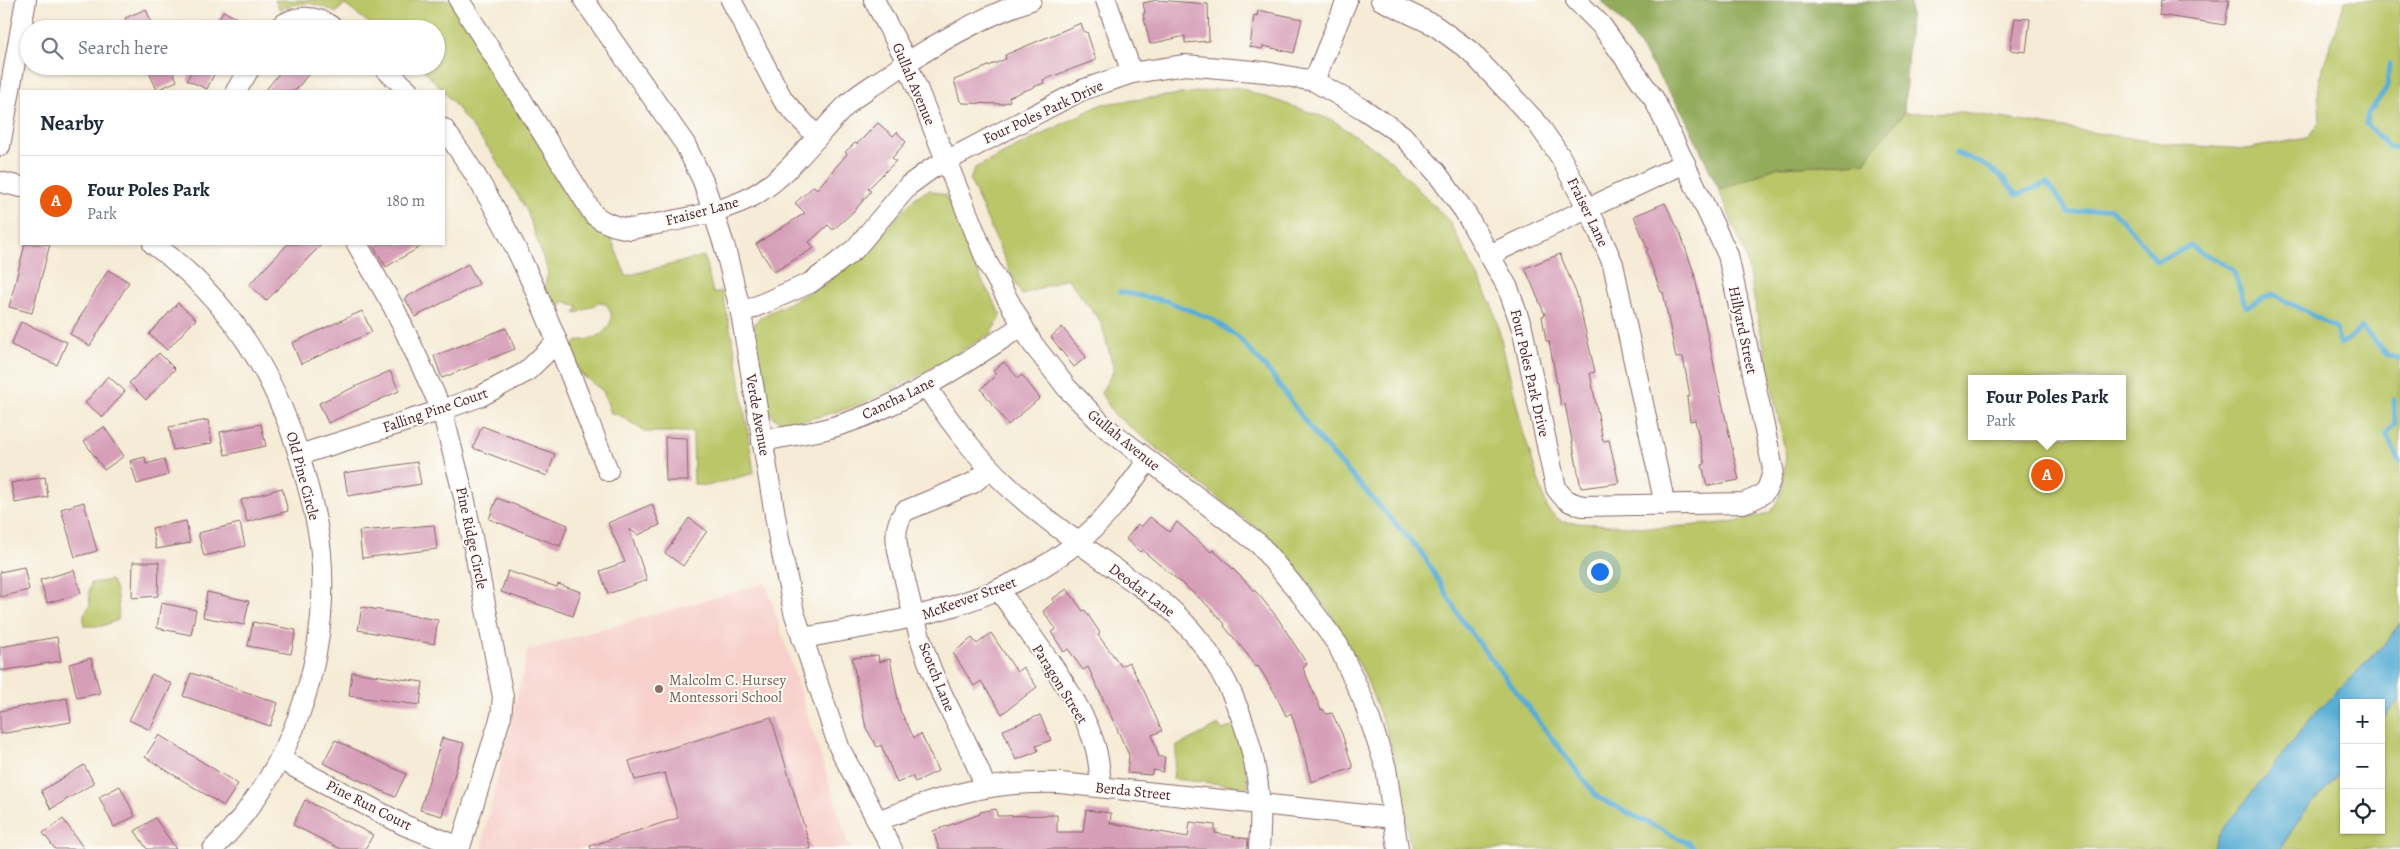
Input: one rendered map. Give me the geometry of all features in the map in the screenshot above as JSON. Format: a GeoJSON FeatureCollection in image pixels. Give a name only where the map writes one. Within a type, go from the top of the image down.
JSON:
{"type":"FeatureCollection","features":[{"type":"Feature","properties":{"kind":"street"},"geometry":{"type":"LineString","coordinates":[[22,20],[26,0]]}},
{"type":"Feature","properties":{"kind":"street","name":"Fraiser Lane"},"geometry":{"type":"LineString","coordinates":[[459,0],[594,215],[618,228],[631,229],[713,211],[745,200],[762,190],[785,171],[852,101],[907,63],[1006,4],[1031,0]]}},
{"type":"Feature","properties":{"kind":"street","name":"Verde Avenue"},"geometry":{"type":"LineString","coordinates":[[584,0],[685,144],[703,181],[725,248],[741,313],[792,603],[839,747],[892,849]]}},
{"type":"Feature","properties":{"kind":"street"},"geometry":{"type":"LineString","coordinates":[[732,0],[782,100],[817,137]]}},
{"type":"Feature","properties":{"kind":"street","name":"Gullah Avenue"},"geometry":{"type":"LineString","coordinates":[[874,0],[907,63],[987,262],[1032,343],[1067,388],[1105,428],[1259,544],[1302,596],[1338,645],[1364,702],[1386,768],[1398,849]]}},
{"type":"Feature","properties":{"kind":"street"},"geometry":{"type":"LineString","coordinates":[[1106,0],[1132,73]]}},
{"type":"Feature","properties":{"kind":"street"},"geometry":{"type":"LineString","coordinates":[[1314,81],[1347,0]]}},
{"type":"Feature","properties":{"kind":"street","name":"Fraiser Lane"},"geometry":{"type":"LineString","coordinates":[[1381,0],[1434,25],[1470,51],[1538,124],[1560,156],[1588,208],[1613,264],[1665,505]]}},
{"type":"Feature","properties":{"kind":"street","name":"Hillyard Street"},"geometry":{"type":"LineString","coordinates":[[1562,497],[1570,503],[1583,506],[1743,503],[1759,498],[1767,490],[1773,469],[1728,255],[1654,99],[1601,25],[1576,0]]}},
{"type":"Feature","properties":{"kind":"street"},"geometry":{"type":"LineString","coordinates":[[291,20],[301,17],[321,20]]}},
{"type":"Feature","properties":{"kind":"street"},"geometry":{"type":"LineString","coordinates":[[0,146],[20,34]]}},
{"type":"Feature","properties":{"kind":"street","name":"Four Poles Park Drive"},"geometry":{"type":"LineString","coordinates":[[741,313],[802,287],[828,270],[855,249],[909,185],[946,160],[1082,90],[1132,73],[1185,65],[1265,72],[1314,81],[1363,109],[1402,135],[1436,172],[1465,212],[1508,288],[1522,328],[1556,488],[1562,497]]}},
{"type":"Feature","properties":{"kind":"street"},"geometry":{"type":"LineString","coordinates":[[237,90],[246,75]]}},
{"type":"Feature","properties":{"kind":"street"},"geometry":{"type":"LineString","coordinates":[[392,75],[408,90]]}},
{"type":"Feature","properties":{"kind":"street"},"geometry":{"type":"LineString","coordinates":[[445,130],[483,186],[504,224],[557,342],[608,471]]}},
{"type":"Feature","properties":{"kind":"street"},"geometry":{"type":"LineString","coordinates":[[1489,254],[1685,163]]}},
{"type":"Feature","properties":{"kind":"street"},"geometry":{"type":"LineString","coordinates":[[0,182],[20,187]]}},
{"type":"Feature","properties":{"kind":"street","name":"Old Pine Circle"},"geometry":{"type":"LineString","coordinates":[[154,245],[207,291],[250,345],[270,378],[285,412],[299,455],[314,507],[321,552],[320,624],[305,697],[291,736],[253,802],[214,849]]}},
{"type":"Feature","properties":{"kind":"street","name":"Pine Ridge Circle"},"geometry":{"type":"LineString","coordinates":[[358,245],[394,308],[442,410],[465,502],[503,697],[500,716],[460,847]]}},
{"type":"Feature","properties":{"kind":"street","name":"Cancha Lane"},"geometry":{"type":"LineString","coordinates":[[762,441],[823,429],[874,411],[926,386],[1022,326]]}},
{"type":"Feature","properties":{"kind":"street","name":"Falling Pine Court"},"geometry":{"type":"LineString","coordinates":[[299,455],[442,410],[509,382],[526,372],[557,342]]}},
{"type":"Feature","properties":{"kind":"street","name":"Deodar Lane"},"geometry":{"type":"LineString","coordinates":[[926,386],[959,435],[990,469],[1027,503],[1077,542],[1167,605],[1205,646],[1223,674],[1239,708],[1251,748],[1260,804],[1259,849]]}},
{"type":"Feature","properties":{"kind":"street","name":"McKeever Street"},"geometry":{"type":"LineString","coordinates":[[802,638],[914,618],[964,604],[1014,584],[1046,565],[1077,542],[1111,509],[1148,460]]}},
{"type":"Feature","properties":{"kind":"street","name":"Scotch Lane"},"geometry":{"type":"LineString","coordinates":[[985,787],[977,765],[934,676],[914,618],[897,543],[896,529],[899,518],[905,510],[973,483],[990,469]]}},
{"type":"Feature","properties":{"kind":"street","name":"Paragon Street"},"geometry":{"type":"LineString","coordinates":[[999,590],[1071,696],[1095,744],[1100,767],[1101,787]]}},
{"type":"Feature","properties":{"kind":"street","name":"Pine Run Court"},"geometry":{"type":"LineString","coordinates":[[279,759],[404,825],[460,847]]}},
{"type":"Feature","properties":{"kind":"street","name":"Berda Street"},"geometry":{"type":"LineString","coordinates":[[877,821],[913,807],[985,787],[1027,782],[1101,787],[1394,818]]}},
{"type":"Feature","properties":{"kind":"shaded area","name":"Malcolm C. Hursey Montessori School"},"geometry":{"type":"Polygon","coordinates":[[[766,583],[850,849],[483,849],[483,839],[528,650],[766,583]]]}},
{"type":"Feature","properties":{"kind":"green space"},"geometry":{"type":"Polygon","coordinates":[[[275,0],[452,0],[609,233],[626,276],[704,256],[713,293],[722,291],[737,361],[754,473],[707,486],[694,484],[693,432],[645,432],[618,414],[611,413],[603,391],[582,375],[571,349],[576,342],[594,338],[602,333],[611,322],[611,313],[606,304],[599,303],[575,314],[578,306],[563,301],[560,310],[545,296],[544,289],[548,272],[527,211],[492,153],[445,93],[445,90],[442,90],[428,75],[445,75],[445,20],[365,20],[344,4],[336,13],[322,6],[308,4],[294,5],[280,10],[275,0]]]}},
{"type":"Feature","properties":{"kind":"green space"},"geometry":{"type":"Polygon","coordinates":[[[1601,0],[1911,2],[1904,113],[1874,148],[1865,163],[1778,167],[1719,190],[1683,113],[1629,30],[1601,0]]]}},
{"type":"Feature","properties":{"kind":"green space"},"geometry":{"type":"Polygon","coordinates":[[[2345,0],[2400,0],[2400,623],[2384,645],[2317,711],[2217,837],[2212,849],[1411,849],[1390,740],[1364,673],[1332,615],[1294,566],[1263,534],[1114,414],[1101,393],[1114,370],[1101,322],[1067,278],[1022,295],[970,180],[975,168],[1102,104],[1237,87],[1332,120],[1387,157],[1449,221],[1493,306],[1523,431],[1548,510],[1562,522],[1659,528],[1736,522],[1771,512],[1782,492],[1786,456],[1745,254],[1719,190],[1778,167],[1865,163],[1874,148],[1904,113],[1962,112],[2167,144],[2246,149],[2307,138],[2320,121],[2318,83],[2345,0]]]}},
{"type":"Feature","properties":{"kind":"green space"},"geometry":{"type":"Polygon","coordinates":[[[929,190],[945,195],[957,215],[981,279],[1001,315],[992,333],[913,379],[860,405],[810,419],[785,423],[774,418],[768,410],[753,335],[754,325],[759,318],[824,285],[862,255],[917,196],[929,190]]]}},
{"type":"Feature","properties":{"kind":"green space"},"geometry":{"type":"Polygon","coordinates":[[[111,580],[117,599],[118,620],[102,626],[84,626],[84,614],[90,606],[89,592],[91,583],[111,580]]]}},
{"type":"Feature","properties":{"kind":"green space"},"geometry":{"type":"Polygon","coordinates":[[[2400,699],[2400,849],[2280,849],[2303,814],[2340,773],[2340,834],[2385,834],[2385,716],[2400,699]]]}},
{"type":"Feature","properties":{"kind":"green space"},"geometry":{"type":"Polygon","coordinates":[[[1219,725],[1222,730],[1237,725],[1249,787],[1173,779],[1177,746],[1219,725]]]}},
{"type":"Feature","properties":{"kind":"water"},"geometry":{"type":"Polygon","coordinates":[[[2400,623],[2400,699],[2385,716],[2385,699],[2340,699],[2340,773],[2303,814],[2280,849],[2212,849],[2217,837],[2317,711],[2384,645],[2400,623]]]}},
{"type":"Feature","properties":{"kind":"building"},"geometry":{"type":"Polygon","coordinates":[[[1157,0],[1208,4],[1209,41],[1185,43],[1185,36],[1150,44],[1143,14],[1145,13],[1143,3],[1157,0]]]}},
{"type":"Feature","properties":{"kind":"building"},"geometry":{"type":"Polygon","coordinates":[[[2161,0],[2229,0],[2225,25],[2159,15],[2161,0]]]}},
{"type":"Feature","properties":{"kind":"building"},"geometry":{"type":"Polygon","coordinates":[[[146,9],[150,20],[126,20],[125,18],[146,9]]]}},
{"type":"Feature","properties":{"kind":"building"},"geometry":{"type":"Polygon","coordinates":[[[1258,10],[1302,19],[1294,53],[1263,46],[1262,49],[1250,47],[1254,15],[1257,16],[1258,10]]]}},
{"type":"Feature","properties":{"kind":"building"},"geometry":{"type":"Polygon","coordinates":[[[223,11],[240,20],[218,20],[223,11]]]}},
{"type":"Feature","properties":{"kind":"building"},"geometry":{"type":"Polygon","coordinates":[[[2015,18],[2030,19],[2026,52],[2010,50],[2015,18]]]}},
{"type":"Feature","properties":{"kind":"building"},"geometry":{"type":"Polygon","coordinates":[[[1081,23],[1084,32],[1087,32],[1096,60],[1043,80],[1044,83],[1009,97],[1010,101],[1002,104],[963,103],[960,101],[954,80],[1006,59],[1005,55],[1081,23]]]}},
{"type":"Feature","properties":{"kind":"building"},"geometry":{"type":"Polygon","coordinates":[[[150,75],[175,75],[177,81],[157,90],[150,75]]]}},
{"type":"Feature","properties":{"kind":"building"},"geometry":{"type":"Polygon","coordinates":[[[190,75],[214,75],[207,89],[187,80],[190,75]]]}},
{"type":"Feature","properties":{"kind":"building"},"geometry":{"type":"Polygon","coordinates":[[[278,75],[308,75],[296,90],[266,90],[278,75]]]}},
{"type":"Feature","properties":{"kind":"building"},"geometry":{"type":"Polygon","coordinates":[[[878,123],[893,136],[897,132],[906,142],[892,158],[896,161],[868,189],[871,191],[855,210],[833,230],[828,225],[809,242],[814,248],[774,272],[756,244],[805,213],[795,203],[814,186],[817,189],[847,154],[845,152],[855,143],[857,144],[878,123]]]}},
{"type":"Feature","properties":{"kind":"building"},"geometry":{"type":"Polygon","coordinates":[[[1665,203],[1681,235],[1694,273],[1739,480],[1707,486],[1702,465],[1705,464],[1695,420],[1690,421],[1687,397],[1690,396],[1683,357],[1676,358],[1663,292],[1661,292],[1646,251],[1648,250],[1634,216],[1665,203]]]}},
{"type":"Feature","properties":{"kind":"building"},"geometry":{"type":"Polygon","coordinates":[[[25,245],[50,245],[32,313],[9,307],[25,245]]]}},
{"type":"Feature","properties":{"kind":"building"},"geometry":{"type":"Polygon","coordinates":[[[287,245],[321,245],[266,301],[249,285],[287,245]]]}},
{"type":"Feature","properties":{"kind":"building"},"geometry":{"type":"Polygon","coordinates":[[[373,245],[423,245],[386,267],[373,245]]]}},
{"type":"Feature","properties":{"kind":"building"},"geometry":{"type":"Polygon","coordinates":[[[1560,254],[1577,295],[1595,372],[1590,373],[1603,441],[1609,440],[1619,483],[1581,488],[1565,404],[1561,405],[1549,341],[1546,341],[1542,316],[1545,315],[1525,268],[1560,254]]]}},
{"type":"Feature","properties":{"kind":"building"},"geometry":{"type":"Polygon","coordinates":[[[468,264],[479,284],[415,317],[405,298],[468,264]]]}},
{"type":"Feature","properties":{"kind":"building"},"geometry":{"type":"Polygon","coordinates":[[[108,270],[129,282],[90,346],[70,334],[108,270]]]}},
{"type":"Feature","properties":{"kind":"building"},"geometry":{"type":"Polygon","coordinates":[[[178,303],[196,319],[167,350],[149,334],[178,303]]]}},
{"type":"Feature","properties":{"kind":"building"},"geometry":{"type":"Polygon","coordinates":[[[362,311],[372,332],[301,364],[292,343],[362,311]]]}},
{"type":"Feature","properties":{"kind":"building"},"geometry":{"type":"Polygon","coordinates":[[[21,322],[67,342],[57,365],[11,345],[21,322]]]}},
{"type":"Feature","properties":{"kind":"building"},"geometry":{"type":"Polygon","coordinates":[[[1062,327],[1086,357],[1074,367],[1051,337],[1062,327]]]}},
{"type":"Feature","properties":{"kind":"building"},"geometry":{"type":"Polygon","coordinates":[[[506,328],[515,349],[442,378],[434,356],[506,328]]]}},
{"type":"Feature","properties":{"kind":"building"},"geometry":{"type":"Polygon","coordinates":[[[159,353],[175,369],[146,400],[129,383],[159,353]]]}},
{"type":"Feature","properties":{"kind":"building"},"geometry":{"type":"Polygon","coordinates":[[[1004,362],[1018,378],[1022,375],[1040,398],[1008,425],[981,389],[996,375],[993,371],[1004,362]]]}},
{"type":"Feature","properties":{"kind":"building"},"geometry":{"type":"Polygon","coordinates":[[[390,371],[399,391],[328,423],[319,403],[390,371]]]}},
{"type":"Feature","properties":{"kind":"building"},"geometry":{"type":"Polygon","coordinates":[[[108,376],[125,391],[103,417],[85,403],[108,376]]]}},
{"type":"Feature","properties":{"kind":"building"},"geometry":{"type":"Polygon","coordinates":[[[208,420],[212,443],[173,450],[169,427],[208,420]]]}},
{"type":"Feature","properties":{"kind":"building"},"geometry":{"type":"Polygon","coordinates":[[[261,424],[266,446],[225,455],[220,432],[261,424]]]}},
{"type":"Feature","properties":{"kind":"building"},"geometry":{"type":"Polygon","coordinates":[[[482,426],[555,454],[547,476],[473,448],[482,426]]]}},
{"type":"Feature","properties":{"kind":"building"},"geometry":{"type":"Polygon","coordinates":[[[104,427],[124,456],[104,470],[84,441],[104,427]]]}},
{"type":"Feature","properties":{"kind":"building"},"geometry":{"type":"Polygon","coordinates":[[[665,437],[687,438],[688,481],[666,481],[665,437]]]}},
{"type":"Feature","properties":{"kind":"building"},"geometry":{"type":"Polygon","coordinates":[[[145,457],[146,464],[164,459],[168,475],[137,484],[130,461],[145,457]]]}},
{"type":"Feature","properties":{"kind":"building"},"geometry":{"type":"Polygon","coordinates":[[[417,462],[421,484],[348,496],[344,473],[417,462]]]}},
{"type":"Feature","properties":{"kind":"building"},"geometry":{"type":"Polygon","coordinates":[[[45,477],[48,497],[15,503],[11,483],[45,477]]]}},
{"type":"Feature","properties":{"kind":"building"},"geometry":{"type":"Polygon","coordinates":[[[282,488],[288,511],[247,522],[241,500],[282,488]]]}},
{"type":"Feature","properties":{"kind":"building"},"geometry":{"type":"Polygon","coordinates":[[[497,498],[568,525],[560,546],[489,519],[497,498]]]}},
{"type":"Feature","properties":{"kind":"building"},"geometry":{"type":"Polygon","coordinates":[[[84,502],[97,551],[75,557],[61,509],[84,502]]]}},
{"type":"Feature","properties":{"kind":"building"},"geometry":{"type":"Polygon","coordinates":[[[652,504],[660,525],[638,535],[629,529],[647,580],[608,594],[600,571],[625,562],[608,523],[652,504]]]}},
{"type":"Feature","properties":{"kind":"building"},"geometry":{"type":"Polygon","coordinates":[[[1150,517],[1169,532],[1177,522],[1211,552],[1213,550],[1259,595],[1277,617],[1307,664],[1303,668],[1321,710],[1323,709],[1326,714],[1332,713],[1342,734],[1353,768],[1311,782],[1291,713],[1286,716],[1275,693],[1258,666],[1256,667],[1224,626],[1225,624],[1203,601],[1126,539],[1138,524],[1141,527],[1150,517]]]}},
{"type":"Feature","properties":{"kind":"building"},"geometry":{"type":"Polygon","coordinates":[[[689,518],[707,531],[683,566],[665,553],[689,518]]]}},
{"type":"Feature","properties":{"kind":"building"},"geometry":{"type":"Polygon","coordinates":[[[186,521],[190,543],[156,549],[152,528],[186,521]]]}},
{"type":"Feature","properties":{"kind":"building"},"geometry":{"type":"Polygon","coordinates":[[[240,523],[245,546],[204,556],[198,533],[240,523]]]}},
{"type":"Feature","properties":{"kind":"building"},"geometry":{"type":"Polygon","coordinates":[[[434,525],[437,549],[362,558],[359,531],[434,525]]]}},
{"type":"Feature","properties":{"kind":"building"},"geometry":{"type":"Polygon","coordinates":[[[133,562],[159,562],[158,596],[132,598],[133,562]]]}},
{"type":"Feature","properties":{"kind":"building"},"geometry":{"type":"Polygon","coordinates":[[[24,567],[29,590],[0,597],[0,572],[24,567]]]}},
{"type":"Feature","properties":{"kind":"building"},"geometry":{"type":"Polygon","coordinates":[[[74,570],[81,593],[47,603],[40,580],[74,570]]]}},
{"type":"Feature","properties":{"kind":"building"},"geometry":{"type":"Polygon","coordinates":[[[508,571],[557,587],[558,584],[581,592],[573,616],[501,592],[508,571]]]}},
{"type":"Feature","properties":{"kind":"building"},"geometry":{"type":"Polygon","coordinates":[[[1067,589],[1083,611],[1085,610],[1100,633],[1098,635],[1121,666],[1129,662],[1162,731],[1152,735],[1159,757],[1165,757],[1163,772],[1153,770],[1151,775],[1127,773],[1129,755],[1088,667],[1083,670],[1068,649],[1064,652],[1051,632],[1056,629],[1043,611],[1054,602],[1052,599],[1067,589]]]}},
{"type":"Feature","properties":{"kind":"building"},"geometry":{"type":"Polygon","coordinates":[[[207,592],[249,601],[244,625],[203,617],[207,592]]]}},
{"type":"Feature","properties":{"kind":"building"},"geometry":{"type":"Polygon","coordinates":[[[161,603],[196,610],[191,635],[157,628],[161,603]]]}},
{"type":"Feature","properties":{"kind":"building"},"geometry":{"type":"Polygon","coordinates":[[[362,607],[438,620],[434,644],[358,630],[362,607]]]}},
{"type":"Feature","properties":{"kind":"building"},"geometry":{"type":"Polygon","coordinates":[[[253,622],[296,630],[291,654],[248,646],[253,622]]]}},
{"type":"Feature","properties":{"kind":"building"},"geometry":{"type":"Polygon","coordinates":[[[991,633],[1017,672],[1023,667],[1037,687],[1002,714],[981,681],[974,686],[953,653],[972,638],[977,644],[991,633]]]}},
{"type":"Feature","properties":{"kind":"building"},"geometry":{"type":"Polygon","coordinates":[[[57,637],[61,661],[0,671],[0,647],[57,637]]]}},
{"type":"Feature","properties":{"kind":"building"},"geometry":{"type":"Polygon","coordinates":[[[878,655],[879,662],[890,659],[900,710],[914,738],[921,734],[938,771],[915,782],[912,776],[897,783],[881,745],[877,747],[866,728],[852,658],[878,655]]]}},
{"type":"Feature","properties":{"kind":"building"},"geometry":{"type":"Polygon","coordinates":[[[91,658],[100,693],[77,698],[69,664],[91,658]]]}},
{"type":"Feature","properties":{"kind":"building"},"geometry":{"type":"Polygon","coordinates":[[[352,672],[423,682],[420,705],[349,696],[352,672]]]}},
{"type":"Feature","properties":{"kind":"building"},"geometry":{"type":"Polygon","coordinates":[[[191,673],[278,703],[270,726],[183,696],[191,673]]]}},
{"type":"Feature","properties":{"kind":"building"},"geometry":{"type":"Polygon","coordinates":[[[152,674],[172,684],[150,730],[129,720],[152,674]]]}},
{"type":"Feature","properties":{"kind":"building"},"geometry":{"type":"Polygon","coordinates":[[[67,698],[71,722],[0,734],[0,711],[67,698]]]}},
{"type":"Feature","properties":{"kind":"building"},"geometry":{"type":"Polygon","coordinates":[[[1040,715],[1051,740],[1036,746],[1038,751],[1016,760],[1003,730],[1040,715]]]}},
{"type":"Feature","properties":{"kind":"building"},"geometry":{"type":"Polygon","coordinates":[[[771,717],[811,849],[591,849],[590,846],[678,818],[665,773],[635,780],[629,761],[771,717]]]}},
{"type":"Feature","properties":{"kind":"building"},"geometry":{"type":"Polygon","coordinates":[[[159,735],[238,784],[224,806],[145,757],[159,735]]]}},
{"type":"Feature","properties":{"kind":"building"},"geometry":{"type":"Polygon","coordinates":[[[442,738],[464,743],[442,816],[420,810],[442,738]]]}},
{"type":"Feature","properties":{"kind":"building"},"geometry":{"type":"Polygon","coordinates":[[[335,740],[406,774],[395,797],[323,763],[335,740]]]}},
{"type":"Feature","properties":{"kind":"building"},"geometry":{"type":"Polygon","coordinates":[[[84,765],[94,783],[51,809],[41,791],[84,765]]]}},
{"type":"Feature","properties":{"kind":"building"},"geometry":{"type":"Polygon","coordinates":[[[120,786],[135,816],[114,827],[99,797],[120,786]]]}},
{"type":"Feature","properties":{"kind":"building"},"geometry":{"type":"Polygon","coordinates":[[[305,800],[373,835],[365,849],[341,849],[293,825],[305,800]]]}},
{"type":"Feature","properties":{"kind":"building"},"geometry":{"type":"Polygon","coordinates":[[[996,809],[997,816],[1057,815],[1057,832],[1083,832],[1086,810],[1111,813],[1110,823],[1188,837],[1190,822],[1215,825],[1215,833],[1248,839],[1247,849],[939,849],[933,831],[980,814],[980,812],[996,809]]]}},
{"type":"Feature","properties":{"kind":"building"},"geometry":{"type":"Polygon","coordinates":[[[155,818],[176,849],[147,849],[135,831],[155,818]]]}},
{"type":"Feature","properties":{"kind":"building"},"geometry":{"type":"Polygon","coordinates":[[[63,819],[84,849],[55,849],[43,833],[63,819]]]}},
{"type":"Feature","properties":{"kind":"waterway"},"geometry":{"type":"LineString","coordinates":[[2389,64],[2387,88],[2368,114],[2366,124],[2389,147],[2400,148]]}},
{"type":"Feature","properties":{"kind":"waterway"},"geometry":{"type":"LineString","coordinates":[[1956,153],[1990,168],[2004,179],[2017,195],[2047,183],[2069,213],[2110,208],[2137,236],[2157,262],[2190,246],[2233,269],[2246,307],[2273,294],[2336,328],[2340,345],[2362,328],[2388,355],[2400,359]]}},
{"type":"Feature","properties":{"kind":"waterway"},"geometry":{"type":"LineString","coordinates":[[1120,292],[1167,301],[1212,319],[1239,338],[1272,375],[1315,435],[1422,553],[1463,622],[1597,797],[1690,844],[1695,849]]}},
{"type":"Feature","properties":{"kind":"waterway"},"geometry":{"type":"LineString","coordinates":[[2394,400],[2395,423],[2386,434],[2400,462]]}},
{"type":"Feature","properties":{"kind":"place","name":"Four Poles Park"},"geometry":{"type":"Point","coordinates":[2047,475]}},
{"type":"Feature","properties":{"kind":"place","name":"Malcolm C. Hursey Montessori School"},"geometry":{"type":"Point","coordinates":[659,689]}}]}
